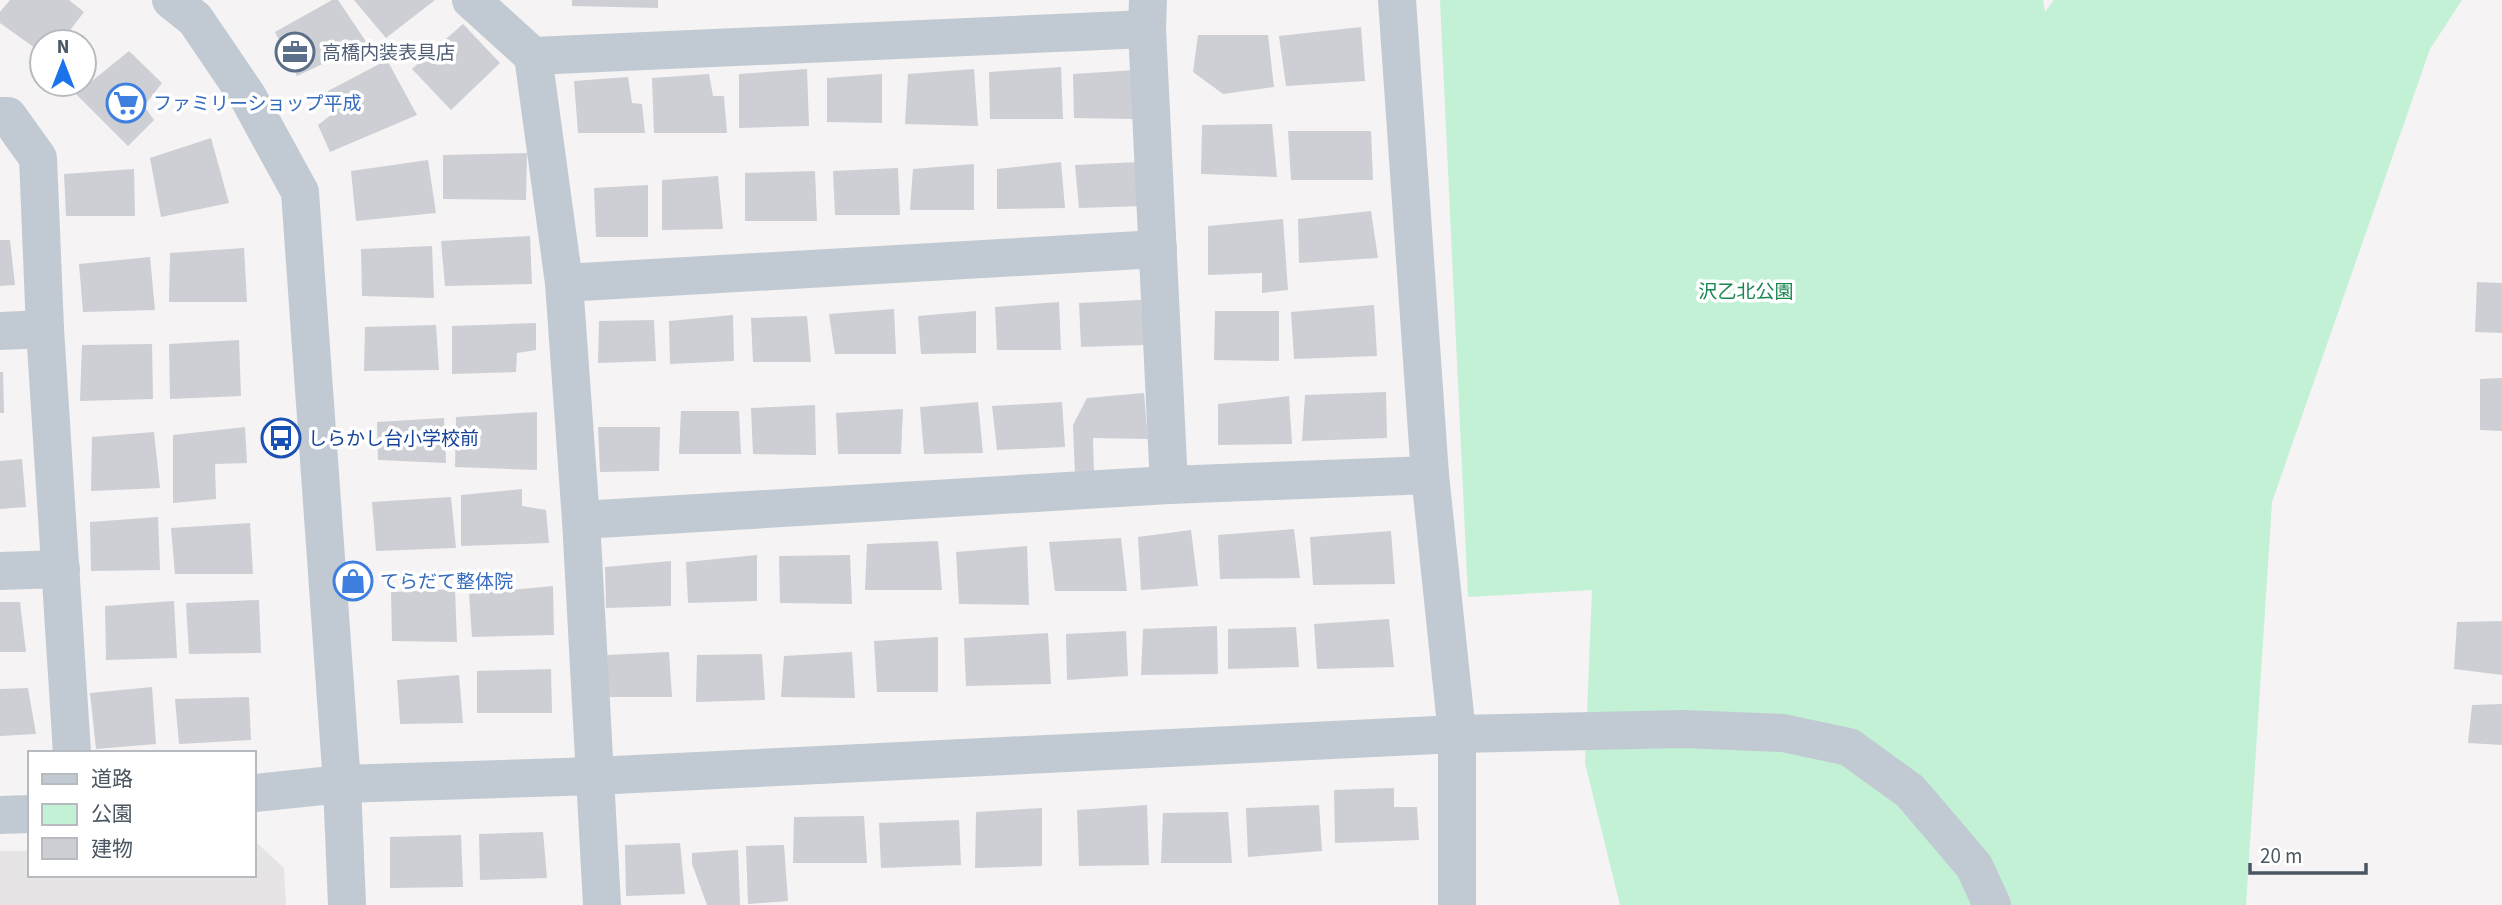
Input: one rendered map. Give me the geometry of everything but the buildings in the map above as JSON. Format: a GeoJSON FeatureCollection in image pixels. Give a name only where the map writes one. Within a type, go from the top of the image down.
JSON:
{"type":"FeatureCollection","features":[{"type":"Feature","properties":{"kind":"street"},"geometry":{"type":"LineString","coordinates":[[171,0],[195,19],[248,97],[300,192],[342,784],[347,905]]}},
{"type":"Feature","properties":{"kind":"street"},"geometry":{"type":"LineString","coordinates":[[471,0],[533,56],[564,283],[581,520],[602,905]]}},
{"type":"Feature","properties":{"kind":"street"},"geometry":{"type":"LineString","coordinates":[[1397,0],[1430,475],[1457,734],[1457,905]]}},
{"type":"Feature","properties":{"kind":"street"},"geometry":{"type":"LineString","coordinates":[[533,56],[1147,15],[1169,485]]}},
{"type":"Feature","properties":{"kind":"street"},"geometry":{"type":"LineString","coordinates":[[0,117],[8,116],[38,158],[72,751]]}},
{"type":"Feature","properties":{"kind":"street"},"geometry":{"type":"LineString","coordinates":[[564,283],[1158,249]]}},
{"type":"Feature","properties":{"kind":"street"},"geometry":{"type":"LineString","coordinates":[[0,331],[46,329]]}},
{"type":"Feature","properties":{"kind":"street"},"geometry":{"type":"LineString","coordinates":[[581,520],[1169,485],[1430,475]]}},
{"type":"Feature","properties":{"kind":"street"},"geometry":{"type":"LineString","coordinates":[[0,571],[61,569]]}},
{"type":"Feature","properties":{"kind":"street"},"geometry":{"type":"LineString","coordinates":[[256,793],[342,784],[594,776],[1457,734],[1683,729],[1783,733],[1849,747],[1910,791],[1974,866],[1992,905]]}},
{"type":"Feature","properties":{"kind":"street"},"geometry":{"type":"LineString","coordinates":[[0,815],[28,814]]}},
{"type":"Feature","properties":{"kind":"shaded area"},"geometry":{"type":"Polygon","coordinates":[[[257,843],[284,868],[286,905],[0,905],[0,851],[28,851],[28,877],[256,877],[257,843]]]}},
{"type":"Feature","properties":{"kind":"green space","name":"沢乙北公園"},"geometry":{"type":"Polygon","coordinates":[[[1440,0],[2043,0],[2045,12],[2054,0],[2462,0],[2430,49],[2272,502],[2246,905],[1620,905],[1585,763],[1592,590],[1468,597],[1440,0]]]}},
{"type":"Feature","properties":{"kind":"place","name":"高橋内装表具店"},"geometry":{"type":"Point","coordinates":[295,52]}},
{"type":"Feature","properties":{"kind":"place","name":"ファミリーショップ平成"},"geometry":{"type":"Point","coordinates":[126,103]}},
{"type":"Feature","properties":{"kind":"place","name":"しらかし台小学校前"},"geometry":{"type":"Point","coordinates":[281,438]}},
{"type":"Feature","properties":{"kind":"place","name":"てらだて整体院"},"geometry":{"type":"Point","coordinates":[353,581]}}]}
